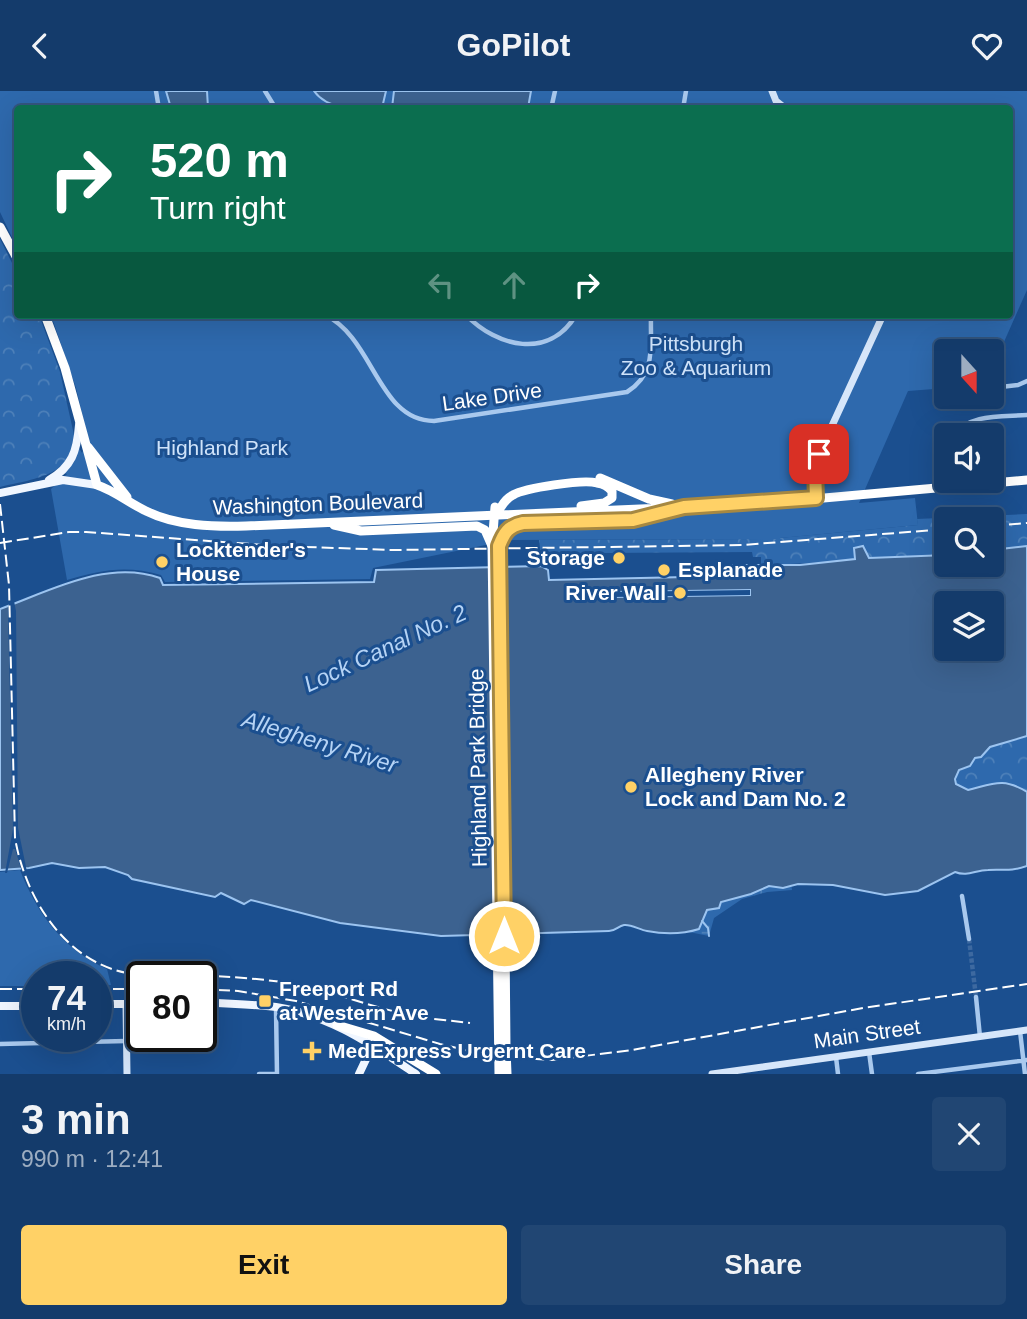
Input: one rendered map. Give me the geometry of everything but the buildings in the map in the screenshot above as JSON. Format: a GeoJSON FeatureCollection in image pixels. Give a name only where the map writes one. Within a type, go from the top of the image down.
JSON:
{"type":"FeatureCollection","features":[{"type":"Feature","properties":{"kind":"highway"},"geometry":{"type":"LineString","coordinates":[[0,227],[14,253]]}},
{"type":"Feature","properties":{"kind":"highway"},"geometry":{"type":"LineString","coordinates":[[47,319],[65,368],[97,485]]}},
{"type":"Feature","properties":{"kind":"highway"},"geometry":{"type":"LineString","coordinates":[[80,430],[100,465],[133,504]]}},
{"type":"Feature","properties":{"kind":"highway"},"geometry":{"type":"LineString","coordinates":[[495,546],[497,510],[501,497],[516,488],[586,477],[606,479],[649,499],[684,507]]}},
{"type":"Feature","properties":{"kind":"highway"},"geometry":{"type":"LineString","coordinates":[[1004,482],[1027,481]]}},
{"type":"Feature","properties":{"kind":"highway"},"geometry":{"type":"LineString","coordinates":[[581,482],[604,484],[612,495],[608,502],[601,504],[497,510],[506,500],[518,493],[581,482]]}},
{"type":"Feature","properties":{"kind":"highway","name":"Washington Boulevard"},"geometry":{"type":"LineString","coordinates":[[97,485],[166,519],[211,525],[322,523],[497,510],[684,507]]}},
{"type":"Feature","properties":{"kind":"highway"},"geometry":{"type":"LineString","coordinates":[[495,546],[508,529],[518,524],[639,519],[684,507],[934,486]]}},
{"type":"Feature","properties":{"kind":"highway"},"geometry":{"type":"LineString","coordinates":[[322,523],[361,531],[472,526],[485,530],[495,546]]}},
{"type":"Feature","properties":{"kind":"highway","name":"Highland Park Bridge"},"geometry":{"type":"LineString","coordinates":[[495,546],[499,1074]]}},
{"type":"Feature","properties":{"kind":"highway","name":"Highland Park Bridge"},"geometry":{"type":"LineString","coordinates":[[495,546],[507,1074]]}},
{"type":"Feature","properties":{"kind":"highway"},"geometry":{"type":"LineString","coordinates":[[337,1025],[374,1036],[436,1074]]}},
{"type":"Feature","properties":{"kind":"main road"},"geometry":{"type":"LineString","coordinates":[[816,498],[815,470],[819,454],[881,319]]}},
{"type":"Feature","properties":{"kind":"main road"},"geometry":{"type":"LineString","coordinates":[[43,483],[62,472],[72,461],[80,430]]}},
{"type":"Feature","properties":{"kind":"main road"},"geometry":{"type":"LineString","coordinates":[[0,493],[69,480],[97,485]]}},
{"type":"Feature","properties":{"kind":"main road"},"geometry":{"type":"LineString","coordinates":[[217,1003],[276,1007],[337,1025],[369,1042],[416,1074]]}},
{"type":"Feature","properties":{"kind":"main road"},"geometry":{"type":"LineString","coordinates":[[112,1004],[126,1004]]}},
{"type":"Feature","properties":{"kind":"main road"},"geometry":{"type":"LineString","coordinates":[[0,1006],[21,1006]]}},
{"type":"Feature","properties":{"kind":"main road","name":"Main Street"},"geometry":{"type":"LineString","coordinates":[[712,1074],[1023,1031]]}},
{"type":"Feature","properties":{"kind":"main road"},"geometry":{"type":"LineString","coordinates":[[361,1071],[369,1042]]}},
{"type":"Feature","properties":{"kind":"main road"},"geometry":{"type":"LineString","coordinates":[[127,1052],[127,1074]]}},
{"type":"Feature","properties":{"kind":"main road"},"geometry":{"type":"LineString","coordinates":[[361,1071],[372,1058],[387,1054]]}},
{"type":"Feature","properties":{"kind":"street","name":"Lake Drive"},"geometry":{"type":"LineString","coordinates":[[332,319],[358,343],[399,409],[410,417],[426,421],[627,392],[639,384],[649,367],[651,319]]}},
{"type":"Feature","properties":{"kind":"street"},"geometry":{"type":"LineString","coordinates":[[471,319],[494,337],[523,344],[542,342],[558,335],[573,319]]}},
{"type":"Feature","properties":{"kind":"street"},"geometry":{"type":"LineString","coordinates":[[1004,387],[1018,385],[1026,380]]}},
{"type":"Feature","properties":{"kind":"street"},"geometry":{"type":"LineString","coordinates":[[968,423],[1027,415]]}},
{"type":"Feature","properties":{"kind":"street"},"geometry":{"type":"LineString","coordinates":[[962,895],[969,939]]}},
{"type":"Feature","properties":{"kind":"street"},"geometry":{"type":"LineString","coordinates":[[975,997],[980,1037]]}},
{"type":"Feature","properties":{"kind":"street"},"geometry":{"type":"LineString","coordinates":[[259,1074],[277,1074],[276,1007]]}},
{"type":"Feature","properties":{"kind":"street"},"geometry":{"type":"LineString","coordinates":[[1023,1031],[1025,1074]]}},
{"type":"Feature","properties":{"kind":"street"},"geometry":{"type":"LineString","coordinates":[[0,1044],[126,1041]]}},
{"type":"Feature","properties":{"kind":"street"},"geometry":{"type":"LineString","coordinates":[[869,1052],[872,1074]]}},
{"type":"Feature","properties":{"kind":"street"},"geometry":{"type":"LineString","coordinates":[[836,1056],[838,1074]]}},
{"type":"Feature","properties":{"kind":"street"},"geometry":{"type":"LineString","coordinates":[[918,1074],[1025,1060]]}},
{"type":"Feature","properties":{"kind":"street"},"geometry":{"type":"LineString","coordinates":[[778,1064],[779,1074]]}},
{"type":"Feature","properties":{"kind":"green space","name":"Highland Park"},"geometry":{"type":"Polygon","coordinates":[[[0,91],[1027,91],[1027,290],[1004,342],[1004,339],[934,339],[934,389],[908,391],[859,503],[915,498],[918,525],[780,539],[510,540],[373,568],[370,579],[165,582],[161,575],[125,570],[102,571],[67,580],[51,489],[67,474],[64,473],[74,462],[79,448],[82,453],[88,438],[76,388],[52,319],[1013,319],[1013,105],[14,105],[14,242],[0,212],[0,91]]]}},
{"type":"Feature","properties":{"kind":"green space"},"geometry":{"type":"Polygon","coordinates":[[[0,239],[14,267],[14,319],[40,319],[60,372],[74,435],[67,460],[59,468],[37,478],[0,487],[0,239]]]}},
{"type":"Feature","properties":{"kind":"green space"},"geometry":{"type":"Polygon","coordinates":[[[1027,514],[1027,546],[1004,549],[1004,515],[1027,514]]]}},
{"type":"Feature","properties":{"kind":"green space"},"geometry":{"type":"Polygon","coordinates":[[[934,518],[934,556],[761,565],[761,557],[753,557],[752,552],[541,556],[539,540],[779,539],[918,525],[917,519],[934,518]]]}},
{"type":"Feature","properties":{"kind":"green space"},"geometry":{"type":"Polygon","coordinates":[[[1027,736],[1027,792],[1004,783],[968,790],[956,784],[957,772],[968,767],[990,747],[1027,736]]]}},
{"type":"Feature","properties":{"kind":"green space"},"geometry":{"type":"Polygon","coordinates":[[[20,870],[35,901],[54,929],[78,952],[92,961],[21,961],[21,986],[0,986],[0,872],[20,870]]]}},
{"type":"Feature","properties":{"kind":"green space"},"geometry":{"type":"Polygon","coordinates":[[[791,883],[792,890],[767,892],[742,899],[714,918],[709,936],[689,932],[705,897],[721,888],[791,883]]]}},
{"type":"Feature","properties":{"kind":"water"},"geometry":{"type":"Polygon","coordinates":[[[166,91],[207,91],[208,105],[170,105],[166,91]]]}},
{"type":"Feature","properties":{"kind":"water"},"geometry":{"type":"Polygon","coordinates":[[[314,91],[386,91],[383,105],[335,105],[320,98],[314,91]]]}},
{"type":"Feature","properties":{"kind":"water"},"geometry":{"type":"Polygon","coordinates":[[[394,91],[531,91],[529,105],[392,105],[394,91]]]}},
{"type":"Feature","properties":{"kind":"water"},"geometry":{"type":"Polygon","coordinates":[[[863,546],[869,558],[934,556],[934,577],[1004,577],[1004,549],[1027,546],[1027,736],[990,747],[981,757],[975,758],[970,766],[959,770],[955,779],[956,784],[968,790],[1004,783],[1027,792],[1027,866],[968,874],[955,872],[918,891],[885,895],[833,885],[798,884],[783,888],[769,886],[721,902],[719,908],[707,910],[699,929],[686,932],[653,932],[627,925],[609,931],[441,936],[340,923],[251,900],[244,904],[221,893],[215,897],[132,879],[105,867],[79,868],[52,863],[0,870],[0,609],[59,586],[120,572],[160,578],[163,585],[374,582],[376,570],[541,566],[548,570],[549,580],[732,576],[732,565],[800,565],[855,559],[854,548],[863,546]],[[750,590],[612,592],[612,597],[750,595],[750,590]]]}},
{"type":"Feature","properties":{"kind":"pier","name":"River Wall"},"geometry":{"type":"Polygon","coordinates":[[[750,590],[750,595],[612,597],[608,594],[612,592],[750,590]]]}},
{"type":"Feature","properties":{"kind":"pier"},"geometry":{"type":"Polygon","coordinates":[[[14,601],[18,828],[27,872],[22,872],[13,849],[5,873],[13,829],[8,612],[9,602],[14,601]]]}},
{"type":"Feature","properties":{"kind":"waterway"},"geometry":{"type":"LineString","coordinates":[[702,921],[708,928],[709,936]]}},
{"type":"Feature","properties":{"kind":"tunnel"},"geometry":{"type":"LineString","coordinates":[[969,939],[976,997]]}},
{"type":"Feature","properties":{"kind":"railway"},"geometry":{"type":"LineString","coordinates":[[0,504],[9,585],[15,838],[20,860],[38,903],[67,941],[84,955],[127,973],[282,982],[409,1015],[470,1023]]}},
{"type":"Feature","properties":{"kind":"railway"},"geometry":{"type":"LineString","coordinates":[[1004,525],[1027,523]]}},
{"type":"Feature","properties":{"kind":"railway"},"geometry":{"type":"LineString","coordinates":[[0,543],[69,532],[86,532],[278,546],[393,550],[742,545],[934,530]]}},
{"type":"Feature","properties":{"kind":"railway"},"geometry":{"type":"LineString","coordinates":[[217,990],[296,1001],[440,1044],[491,1056],[552,1060],[632,1050],[863,1008],[1027,984]]}},
{"type":"Feature","properties":{"kind":"railway"},"geometry":{"type":"LineString","coordinates":[[0,989],[21,989]]}},
{"type":"Feature","properties":{"kind":"railway"},"geometry":{"type":"LineString","coordinates":[[112,989],[126,989]]}},
{"type":"Feature","properties":{"kind":"place","name":"Storage"},"geometry":{"type":"Point","coordinates":[619,558]}},
{"type":"Feature","properties":{"kind":"place","name":"Locktender's House"},"geometry":{"type":"Point","coordinates":[162,562]}},
{"type":"Feature","properties":{"kind":"place","name":"Esplanade"},"geometry":{"type":"Point","coordinates":[664,570]}},
{"type":"Feature","properties":{"kind":"place","name":"River Wall"},"geometry":{"type":"Point","coordinates":[680,593]}},
{"type":"Feature","properties":{"kind":"place","name":"Allegheny River Lock and Dam No. 2"},"geometry":{"type":"Point","coordinates":[631,787]}},
{"type":"Feature","properties":{"kind":"place","name":"Freeport Rd at Western Ave"},"geometry":{"type":"Point","coordinates":[265,1001]}},
{"type":"Feature","properties":{"kind":"place","name":"MedExpress Urgernt Care"},"geometry":{"type":"Point","coordinates":[312,1051]}},
{"type":"Feature","properties":{"kind":"route"},"geometry":{"type":"LineString","coordinates":[[504,936],[499,546],[504,534],[510,527],[523,523],[633,520],[684,507],[816,498],[815,470],[819,454]]}},
{"type":"Feature","properties":{"kind":"park label","name":"Pittsburgh Zoo & Aquarium"},"geometry":{"type":"Point","coordinates":[696,356]}},
{"type":"Feature","properties":{"kind":"water label","name":"Lock Canal No. 2"},"geometry":{"type":"Point","coordinates":[385,648]}},
{"type":"Feature","properties":{"kind":"water label","name":"Allegheny River"},"geometry":{"type":"Point","coordinates":[320,742]}}]}
